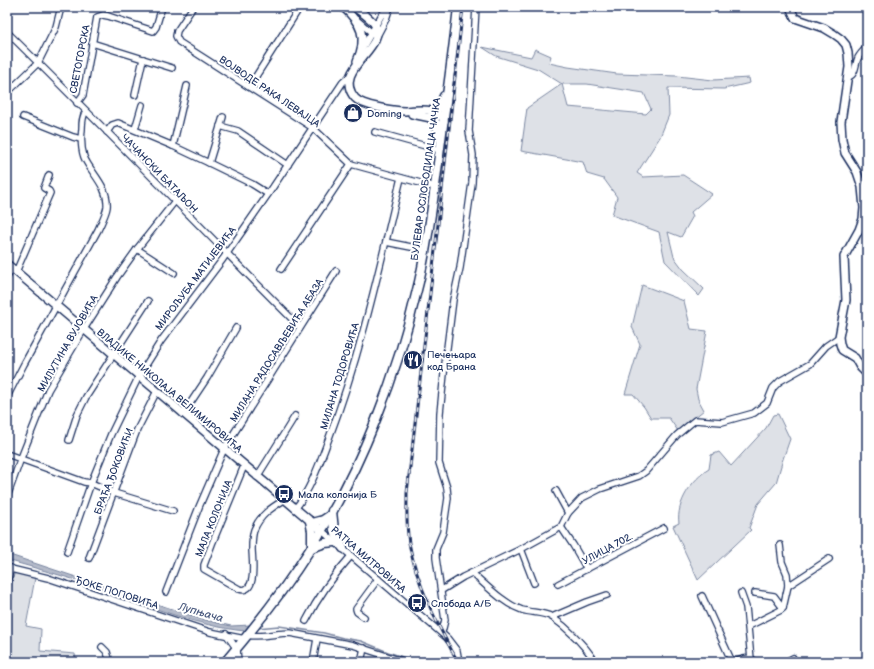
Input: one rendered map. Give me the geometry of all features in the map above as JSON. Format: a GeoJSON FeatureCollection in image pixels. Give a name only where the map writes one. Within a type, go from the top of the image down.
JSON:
{"type":"FeatureCollection","features":[{"type":"Feature","properties":{"kind":"main road","name":"БУЛЕВАР ОСЛОБОДИЛАЦА ЧАЧКА"},"geometry":{"type":"LineString","coordinates":[[225,662],[257,624],[311,547],[330,514],[366,442],[383,400],[408,326],[426,250],[443,117],[448,93],[458,7]]}},
{"type":"Feature","properties":{"kind":"main road"},"geometry":{"type":"LineString","coordinates":[[440,146],[436,122],[432,115],[439,108],[448,93]]}},
{"type":"Feature","properties":{"kind":"main road"},"geometry":{"type":"LineString","coordinates":[[335,542],[311,547],[311,522],[320,521],[330,514],[334,530],[343,548]]}},
{"type":"Feature","properties":{"kind":"street"},"geometry":{"type":"LineString","coordinates":[[7,93],[38,63],[56,27],[61,7]]}},
{"type":"Feature","properties":{"kind":"street","name":"СВЕТОГОРСКА"},"geometry":{"type":"LineString","coordinates":[[77,103],[83,95],[97,17],[102,15],[108,16],[153,32],[156,28],[162,7]]}},
{"type":"Feature","properties":{"kind":"street","name":"ВОЈВОДЕ РАКА ЛЕВАЈЦА"},"geometry":{"type":"LineString","coordinates":[[194,7],[177,31],[176,36],[179,42],[313,128],[351,164],[435,187]]}},
{"type":"Feature","properties":{"kind":"street"},"geometry":{"type":"LineString","coordinates":[[249,87],[300,7]]}},
{"type":"Feature","properties":{"kind":"street"},"geometry":{"type":"LineString","coordinates":[[343,7],[356,20],[374,34]]}},
{"type":"Feature","properties":{"kind":"street"},"geometry":{"type":"LineString","coordinates":[[354,7],[376,26]]}},
{"type":"Feature","properties":{"kind":"street"},"geometry":{"type":"LineString","coordinates":[[374,34],[376,26],[389,7]]}},
{"type":"Feature","properties":{"kind":"street"},"geometry":{"type":"LineString","coordinates":[[354,68],[361,50],[386,19],[389,7]]}},
{"type":"Feature","properties":{"kind":"street"},"geometry":{"type":"LineString","coordinates":[[442,632],[445,623],[436,549],[443,532],[448,498],[447,488],[439,463],[440,413],[453,300],[460,268],[472,183],[473,155],[469,131],[469,105],[473,82],[476,7]]}},
{"type":"Feature","properties":{"kind":"street"},"geometry":{"type":"LineString","coordinates":[[790,7],[792,15],[798,19],[824,28],[841,39],[846,45],[848,53],[848,77],[841,122],[842,139],[845,153],[857,172],[862,187],[864,208],[863,219],[859,230],[844,257],[846,300],[839,337],[842,350],[855,358],[860,367],[867,374]]}},
{"type":"Feature","properties":{"kind":"street"},"geometry":{"type":"LineString","coordinates":[[356,20],[359,25],[361,35],[361,50]]}},
{"type":"Feature","properties":{"kind":"street","name":"ЧАЧАНСКИ БАТАЉОН"},"geometry":{"type":"LineString","coordinates":[[7,32],[300,327]]}},
{"type":"Feature","properties":{"kind":"street","name":"МИРОЉУБА МАТИЈЕВИЋА"},"geometry":{"type":"LineString","coordinates":[[67,552],[91,483],[111,434],[139,376],[161,341],[227,254],[343,82],[349,77],[354,68],[368,51],[374,34]]}},
{"type":"Feature","properties":{"kind":"street"},"geometry":{"type":"LineString","coordinates":[[92,43],[172,68]]}},
{"type":"Feature","properties":{"kind":"street"},"geometry":{"type":"LineString","coordinates":[[848,77],[851,77],[853,74],[858,58],[867,47]]}},
{"type":"Feature","properties":{"kind":"street"},"geometry":{"type":"LineString","coordinates":[[135,95],[143,59]]}},
{"type":"Feature","properties":{"kind":"street"},"geometry":{"type":"LineString","coordinates":[[349,77],[352,93],[361,103],[443,117]]}},
{"type":"Feature","properties":{"kind":"street"},"geometry":{"type":"LineString","coordinates":[[173,146],[187,86]]}},
{"type":"Feature","properties":{"kind":"street"},"geometry":{"type":"LineString","coordinates":[[135,129],[142,105]]}},
{"type":"Feature","properties":{"kind":"street"},"geometry":{"type":"LineString","coordinates":[[7,397],[98,230],[107,208],[107,201],[100,181],[85,157],[81,139],[83,118],[86,111]]}},
{"type":"Feature","properties":{"kind":"street"},"geometry":{"type":"LineString","coordinates":[[23,117],[81,139]]}},
{"type":"Feature","properties":{"kind":"street"},"geometry":{"type":"LineString","coordinates":[[209,163],[223,117]]}},
{"type":"Feature","properties":{"kind":"street"},"geometry":{"type":"LineString","coordinates":[[108,132],[112,124],[116,123],[135,129],[252,184],[268,194]]}},
{"type":"Feature","properties":{"kind":"street"},"geometry":{"type":"LineString","coordinates":[[220,126],[238,131],[288,165]]}},
{"type":"Feature","properties":{"kind":"street"},"geometry":{"type":"LineString","coordinates":[[375,132],[440,146]]}},
{"type":"Feature","properties":{"kind":"street"},"geometry":{"type":"LineString","coordinates":[[281,269],[351,164]]}},
{"type":"Feature","properties":{"kind":"street"},"geometry":{"type":"LineString","coordinates":[[7,277],[50,193],[44,188],[49,174]]}},
{"type":"Feature","properties":{"kind":"street","name":"МИЛАНА ТОДОРОВИЋА"},"geometry":{"type":"LineString","coordinates":[[295,509],[311,483],[336,418],[376,283],[401,178]]}},
{"type":"Feature","properties":{"kind":"street","name":"МИЛУТИНА ВУЈОВИЋА"},"geometry":{"type":"LineString","coordinates":[[7,497],[48,390],[117,276],[175,201]]}},
{"type":"Feature","properties":{"kind":"street"},"geometry":{"type":"LineString","coordinates":[[386,242],[426,250]]}},
{"type":"Feature","properties":{"kind":"street"},"geometry":{"type":"LineString","coordinates":[[137,249],[174,273]]}},
{"type":"Feature","properties":{"kind":"street","name":"ВЛАДИКЕ НИКОЛАЈА ВЕЛИМИРОВИЋА"},"geometry":{"type":"LineString","coordinates":[[12,268],[321,530]]}},
{"type":"Feature","properties":{"kind":"street","name":"МИЛАНА РАДОСАВЉЕВИЋА АБАЗА"},"geometry":{"type":"LineString","coordinates":[[166,592],[199,507],[224,449],[336,271]]}},
{"type":"Feature","properties":{"kind":"street"},"geometry":{"type":"LineString","coordinates":[[69,440],[74,421],[83,402],[112,354],[148,301]]}},
{"type":"Feature","properties":{"kind":"street"},"geometry":{"type":"LineString","coordinates":[[183,414],[207,378],[236,328]]}},
{"type":"Feature","properties":{"kind":"street"},"geometry":{"type":"LineString","coordinates":[[442,590],[463,577],[521,549],[561,527],[568,513],[582,498],[600,489],[639,476],[646,471],[677,435],[695,420],[722,422],[754,412],[767,402],[773,388],[780,381],[810,364],[826,346],[839,337]]}},
{"type":"Feature","properties":{"kind":"street","name":"БРАЋА ЂОКОВИЋИ"},"geometry":{"type":"LineString","coordinates":[[89,558],[137,430],[157,391]]}},
{"type":"Feature","properties":{"kind":"street"},"geometry":{"type":"LineString","coordinates":[[257,477],[295,416]]}},
{"type":"Feature","properties":{"kind":"street"},"geometry":{"type":"LineString","coordinates":[[7,454],[84,482],[91,483],[114,493],[173,511]]}},
{"type":"Feature","properties":{"kind":"street","name":"МАЛА КОЛОНИЈА"},"geometry":{"type":"LineString","coordinates":[[244,466],[212,544],[204,565],[204,569],[239,589],[247,589],[250,586],[252,578],[252,541],[254,531],[265,512],[284,500]]}},
{"type":"Feature","properties":{"kind":"street"},"geometry":{"type":"LineString","coordinates":[[556,491],[568,513]]}},
{"type":"Feature","properties":{"kind":"street"},"geometry":{"type":"LineString","coordinates":[[561,527],[587,569]]}},
{"type":"Feature","properties":{"kind":"street","name":"УЛИЦА 702."},"geometry":{"type":"LineString","coordinates":[[558,584],[664,528]]}},
{"type":"Feature","properties":{"kind":"street","name":"РАТКА МИТРОВИЋА"},"geometry":{"type":"LineString","coordinates":[[321,530],[442,632],[451,641],[457,651],[459,662]]}},
{"type":"Feature","properties":{"kind":"street"},"geometry":{"type":"LineString","coordinates":[[749,626],[783,608],[788,586],[787,574],[782,562],[780,545]]}},
{"type":"Feature","properties":{"kind":"street"},"geometry":{"type":"LineString","coordinates":[[521,549],[534,583]]}},
{"type":"Feature","properties":{"kind":"street"},"geometry":{"type":"LineString","coordinates":[[306,621],[329,582],[351,556]]}},
{"type":"Feature","properties":{"kind":"street"},"geometry":{"type":"LineString","coordinates":[[788,586],[828,559]]}},
{"type":"Feature","properties":{"kind":"street"},"geometry":{"type":"LineString","coordinates":[[7,582],[9,568]]}},
{"type":"Feature","properties":{"kind":"street","name":"ЂОКЕ ПОПОВИЋА"},"geometry":{"type":"LineString","coordinates":[[9,568],[57,581],[210,632],[247,637],[290,633],[364,648],[405,662]]}},
{"type":"Feature","properties":{"kind":"street"},"geometry":{"type":"LineString","coordinates":[[472,573],[510,605],[552,617],[589,651],[596,662]]}},
{"type":"Feature","properties":{"kind":"street"},"geometry":{"type":"LineString","coordinates":[[364,617],[357,612],[356,609],[378,579]]}},
{"type":"Feature","properties":{"kind":"street"},"geometry":{"type":"LineString","coordinates":[[755,592],[774,596],[783,608]]}},
{"type":"Feature","properties":{"kind":"street"},"geometry":{"type":"LineString","coordinates":[[702,596],[733,662],[745,658],[754,660],[746,607],[741,593]]}},
{"type":"Feature","properties":{"kind":"street"},"geometry":{"type":"LineString","coordinates":[[552,617],[607,595]]}},
{"type":"Feature","properties":{"kind":"street"},"geometry":{"type":"LineString","coordinates":[[226,634],[237,648],[238,662]]}},
{"type":"Feature","properties":{"kind":"street"},"geometry":{"type":"LineString","coordinates":[[313,662],[317,639]]}},
{"type":"Feature","properties":{"kind":"street"},"geometry":{"type":"LineString","coordinates":[[102,647],[107,652],[110,662]]}},
{"type":"Feature","properties":{"kind":"street"},"geometry":{"type":"LineString","coordinates":[[361,662],[364,648]]}},
{"type":"Feature","properties":{"kind":"street"},"geometry":{"type":"LineString","coordinates":[[786,662],[793,658]]}},
{"type":"Feature","properties":{"kind":"shaded area"},"geometry":{"type":"Polygon","coordinates":[[[482,47],[531,57],[535,49],[551,56],[549,63],[617,74],[677,76],[713,80],[749,78],[750,83],[724,89],[668,88],[669,115],[660,137],[637,173],[643,177],[683,175],[712,194],[691,212],[693,216],[681,237],[668,232],[674,257],[683,269],[704,289],[699,296],[665,261],[659,232],[612,215],[617,197],[604,179],[587,174],[583,162],[521,151],[527,108],[562,84],[538,69],[496,56],[482,47]],[[562,84],[568,107],[646,114],[651,109],[644,93],[587,84],[562,84]]]}},
{"type":"Feature","properties":{"kind":"shaded area"},"geometry":{"type":"Polygon","coordinates":[[[642,285],[684,301],[691,329],[707,331],[696,389],[698,399],[704,410],[678,431],[669,418],[651,418],[633,394],[625,394],[640,344],[632,327],[642,285]]]}},
{"type":"Feature","properties":{"kind":"shaded area"},"geometry":{"type":"Polygon","coordinates":[[[778,414],[790,439],[776,483],[758,504],[749,528],[751,530],[698,580],[673,526],[679,523],[680,508],[686,492],[703,473],[709,469],[711,455],[719,452],[731,466],[766,428],[773,415],[778,414]]]}},
{"type":"Feature","properties":{"kind":"shaded area"},"geometry":{"type":"Polygon","coordinates":[[[15,571],[35,578],[26,626],[41,629],[40,651],[75,654],[76,662],[7,662],[7,601],[15,571]]]}},
{"type":"Feature","properties":{"kind":"water"},"geometry":{"type":"Polygon","coordinates":[[[7,554],[205,620],[231,626],[250,625],[245,631],[209,625],[191,620],[91,585],[7,560],[7,554]]]}},
{"type":"Feature","properties":{"kind":"waterway","name":"Лупњача"},"geometry":{"type":"LineString","coordinates":[[257,628],[279,626],[324,633],[361,641],[417,662]]}},
{"type":"Feature","properties":{"kind":"railway"},"geometry":{"type":"LineString","coordinates":[[458,662],[435,619],[417,574],[407,530],[407,493],[463,7]]}},
{"type":"Feature","properties":{"kind":"place","name":"Doming"},"geometry":{"type":"Point","coordinates":[353,113]}},
{"type":"Feature","properties":{"kind":"place","name":"Печењара код Брана"},"geometry":{"type":"Point","coordinates":[413,360]}},
{"type":"Feature","properties":{"kind":"place","name":"Мала колонија Б"},"geometry":{"type":"Point","coordinates":[284,494]}},
{"type":"Feature","properties":{"kind":"place","name":"Слобода А/Б"},"geometry":{"type":"Point","coordinates":[417,603]}}]}
